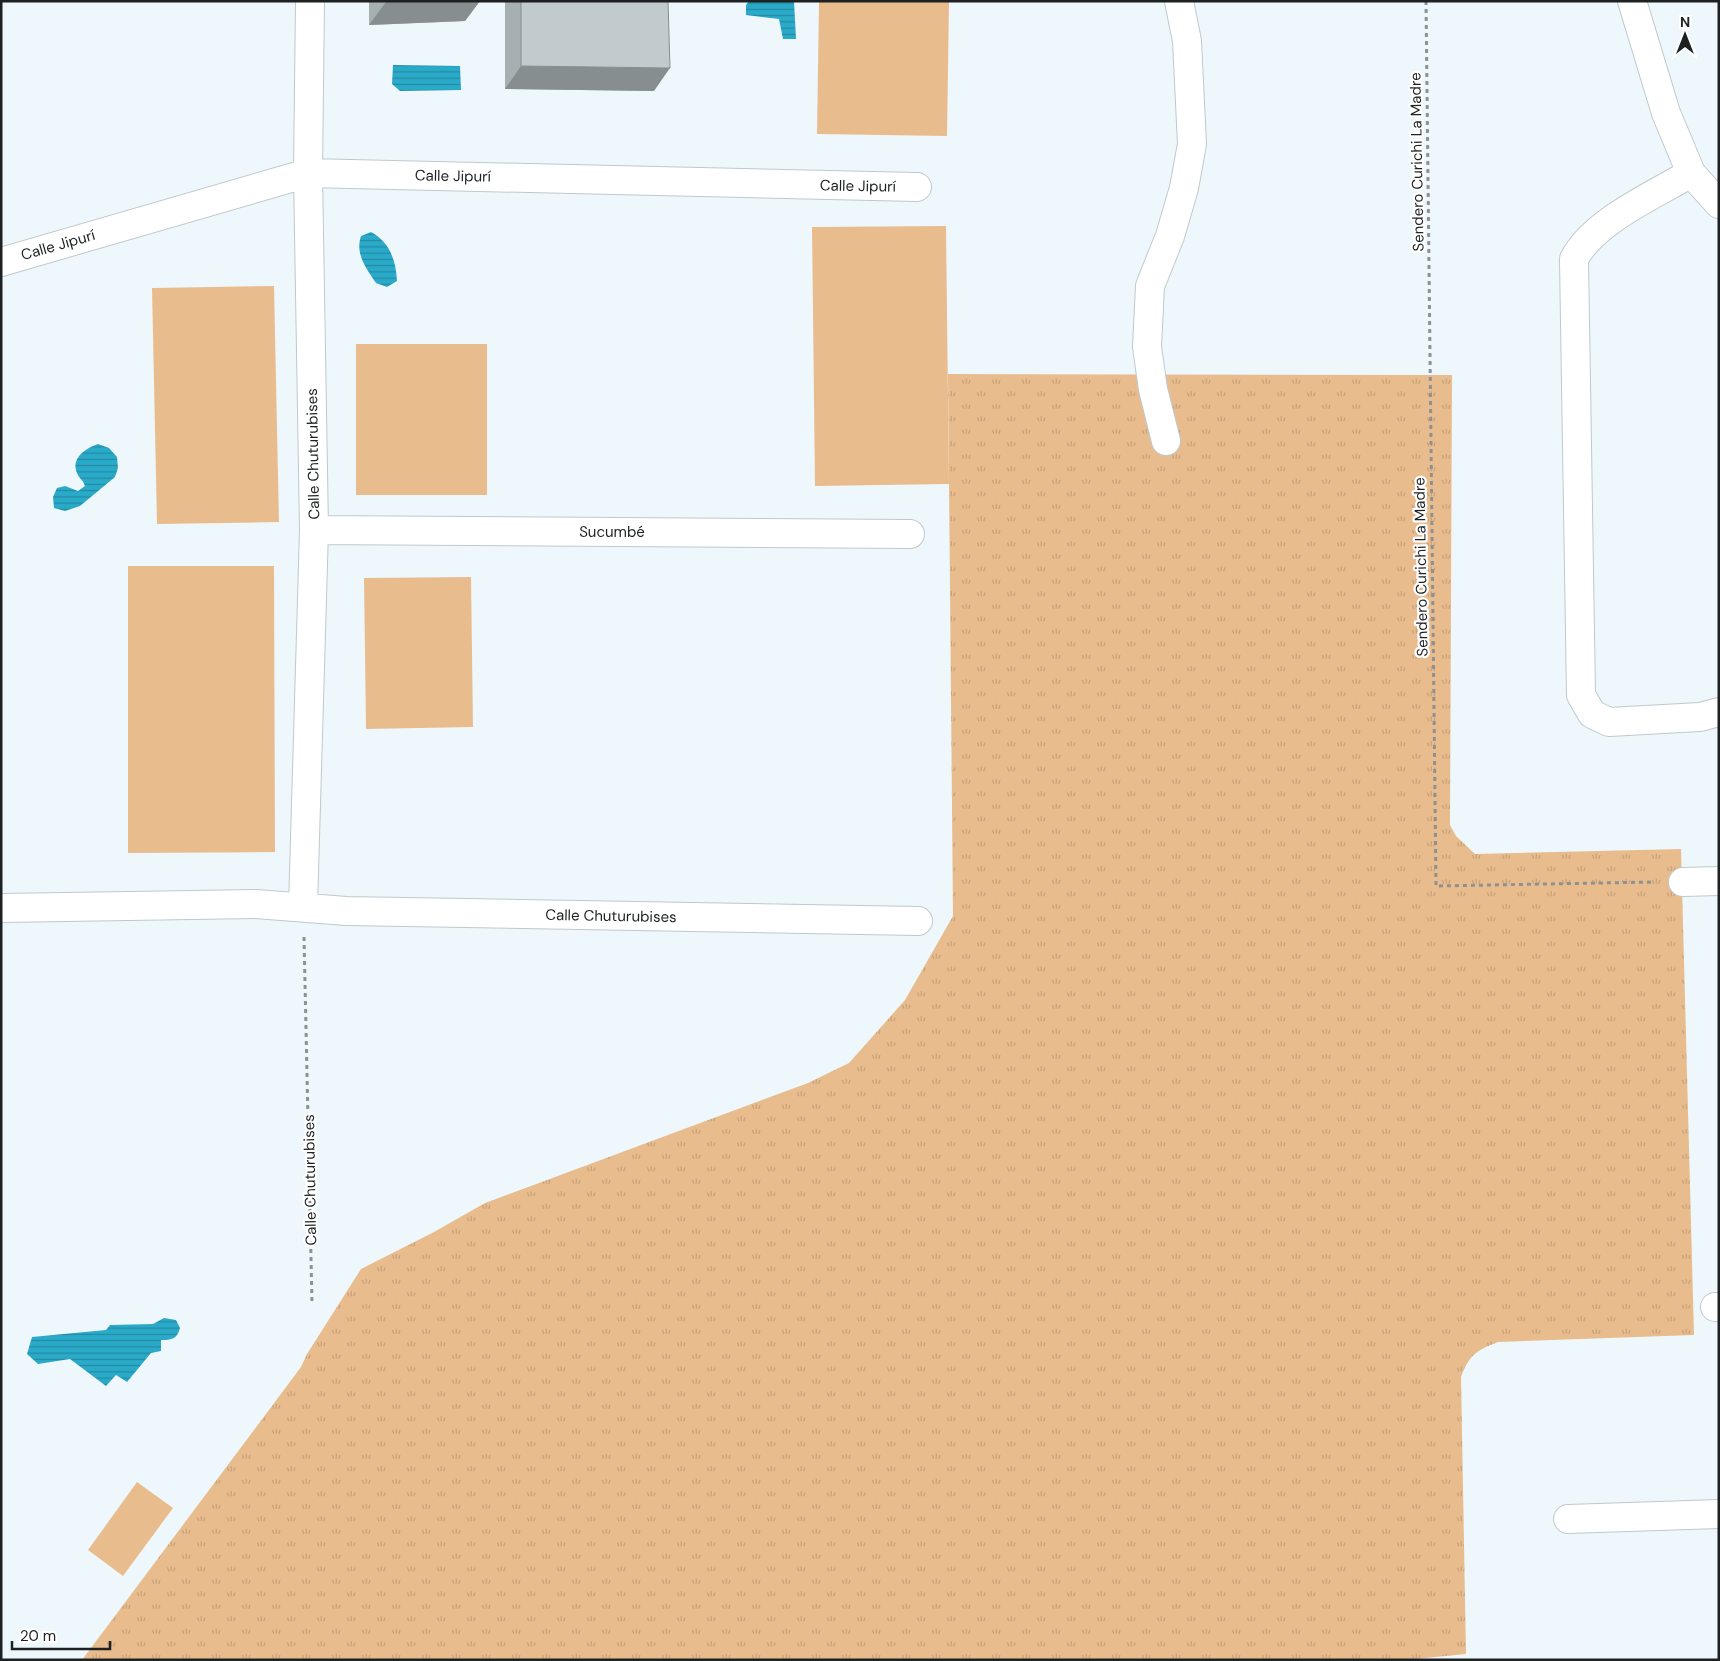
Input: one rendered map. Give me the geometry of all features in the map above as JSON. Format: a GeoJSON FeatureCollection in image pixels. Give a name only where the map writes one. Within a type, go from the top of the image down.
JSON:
{"type":"FeatureCollection","features":[{"type":"Feature","properties":{"kind":"street","name":"Calle Chuturubises"},"geometry":{"type":"LineString","coordinates":[[304,907],[314,530],[308,173],[310,1]]}},
{"type":"Feature","properties":{"kind":"street"},"geometry":{"type":"LineString","coordinates":[[1166,440],[1152,389],[1147,347],[1150,286],[1170,236],[1184,188],[1192,144],[1187,41],[1179,1]]}},
{"type":"Feature","properties":{"kind":"street"},"geometry":{"type":"LineString","coordinates":[[1632,1],[1666,113],[1691,173],[1719,204]]}},
{"type":"Feature","properties":{"kind":"street","name":"Calle Jipurí"},"geometry":{"type":"LineString","coordinates":[[1,262],[308,173],[917,187]]}},
{"type":"Feature","properties":{"kind":"street"},"geometry":{"type":"LineString","coordinates":[[1691,173],[1598,228],[1582,244],[1574,258],[1581,696],[1592,714],[1609,722],[1700,717],[1719,712]]}},
{"type":"Feature","properties":{"kind":"street","name":"Sucumbé"},"geometry":{"type":"LineString","coordinates":[[314,530],[910,534]]}},
{"type":"Feature","properties":{"kind":"street"},"geometry":{"type":"LineString","coordinates":[[1683,882],[1719,881]]}},
{"type":"Feature","properties":{"kind":"street","name":"Calle Chuturubises"},"geometry":{"type":"LineString","coordinates":[[1,908],[256,904],[346,912],[918,921]]}},
{"type":"Feature","properties":{"kind":"street"},"geometry":{"type":"LineString","coordinates":[[1568,1518],[1719,1514]]}},
{"type":"Feature","properties":{"kind":"path","name":"Sendero Curichi La Madre"},"geometry":{"type":"LineString","coordinates":[[1426,1],[1436,886],[1683,882]]}},
{"type":"Feature","properties":{"kind":"path","name":"Calle Chuturubises"},"geometry":{"type":"LineString","coordinates":[[304,907],[312,1303]]}},
{"type":"Feature","properties":{"kind":"green space"},"geometry":{"type":"Polygon","coordinates":[[[819,1],[949,1],[947,136],[817,134],[819,1]]]}},
{"type":"Feature","properties":{"kind":"green space"},"geometry":{"type":"Polygon","coordinates":[[[946,226],[949,484],[815,486],[812,227],[946,226]]]}},
{"type":"Feature","properties":{"kind":"green space"},"geometry":{"type":"Polygon","coordinates":[[[274,286],[279,522],[157,524],[152,288],[274,286]]]}},
{"type":"Feature","properties":{"kind":"green space"},"geometry":{"type":"Polygon","coordinates":[[[356,344],[487,344],[487,495],[356,495],[356,344]]]}},
{"type":"Feature","properties":{"kind":"green space"},"geometry":{"type":"Polygon","coordinates":[[[948,374],[1452,375],[1450,825],[1456,836],[1475,854],[1681,849],[1694,1335],[1498,1342],[1479,1351],[1467,1363],[1461,1377],[1466,1654],[1405,1660],[82,1660],[301,1367],[307,1354],[361,1269],[434,1232],[485,1203],[808,1083],[849,1063],[905,1000],[953,916],[948,374]]]}},
{"type":"Feature","properties":{"kind":"green space"},"geometry":{"type":"Polygon","coordinates":[[[128,566],[274,566],[275,852],[128,853],[128,566]]]}},
{"type":"Feature","properties":{"kind":"green space"},"geometry":{"type":"Polygon","coordinates":[[[471,577],[473,727],[366,729],[364,578],[471,577]]]}},
{"type":"Feature","properties":{"kind":"green space"},"geometry":{"type":"Polygon","coordinates":[[[137,1482],[173,1508],[123,1576],[88,1550],[137,1482]]]}},
{"type":"Feature","properties":{"kind":"water"},"geometry":{"type":"Polygon","coordinates":[[[749,1],[794,1],[796,39],[783,39],[779,19],[746,15],[746,5],[749,1]]]}},
{"type":"Feature","properties":{"kind":"water"},"geometry":{"type":"Polygon","coordinates":[[[393,65],[460,66],[461,90],[400,91],[392,84],[393,65]]]}},
{"type":"Feature","properties":{"kind":"water"},"geometry":{"type":"Polygon","coordinates":[[[371,232],[383,241],[393,259],[397,281],[387,287],[376,283],[360,255],[361,236],[371,232]]]}},
{"type":"Feature","properties":{"kind":"water"},"geometry":{"type":"Polygon","coordinates":[[[98,444],[109,448],[117,457],[118,468],[115,477],[80,506],[65,511],[54,508],[53,497],[57,488],[65,486],[78,491],[85,486],[76,469],[77,459],[84,451],[98,444]]]}},
{"type":"Feature","properties":{"kind":"water"},"geometry":{"type":"Polygon","coordinates":[[[164,1318],[176,1320],[180,1328],[176,1337],[161,1340],[161,1351],[151,1353],[127,1382],[116,1375],[106,1386],[70,1359],[38,1364],[27,1354],[32,1337],[106,1330],[110,1325],[153,1324],[164,1318]]]}},
{"type":"Feature","properties":{"kind":"building"},"geometry":{"type":"Polygon","coordinates":[[[521,1],[668,1],[670,68],[521,66],[521,1]]]}}]}
